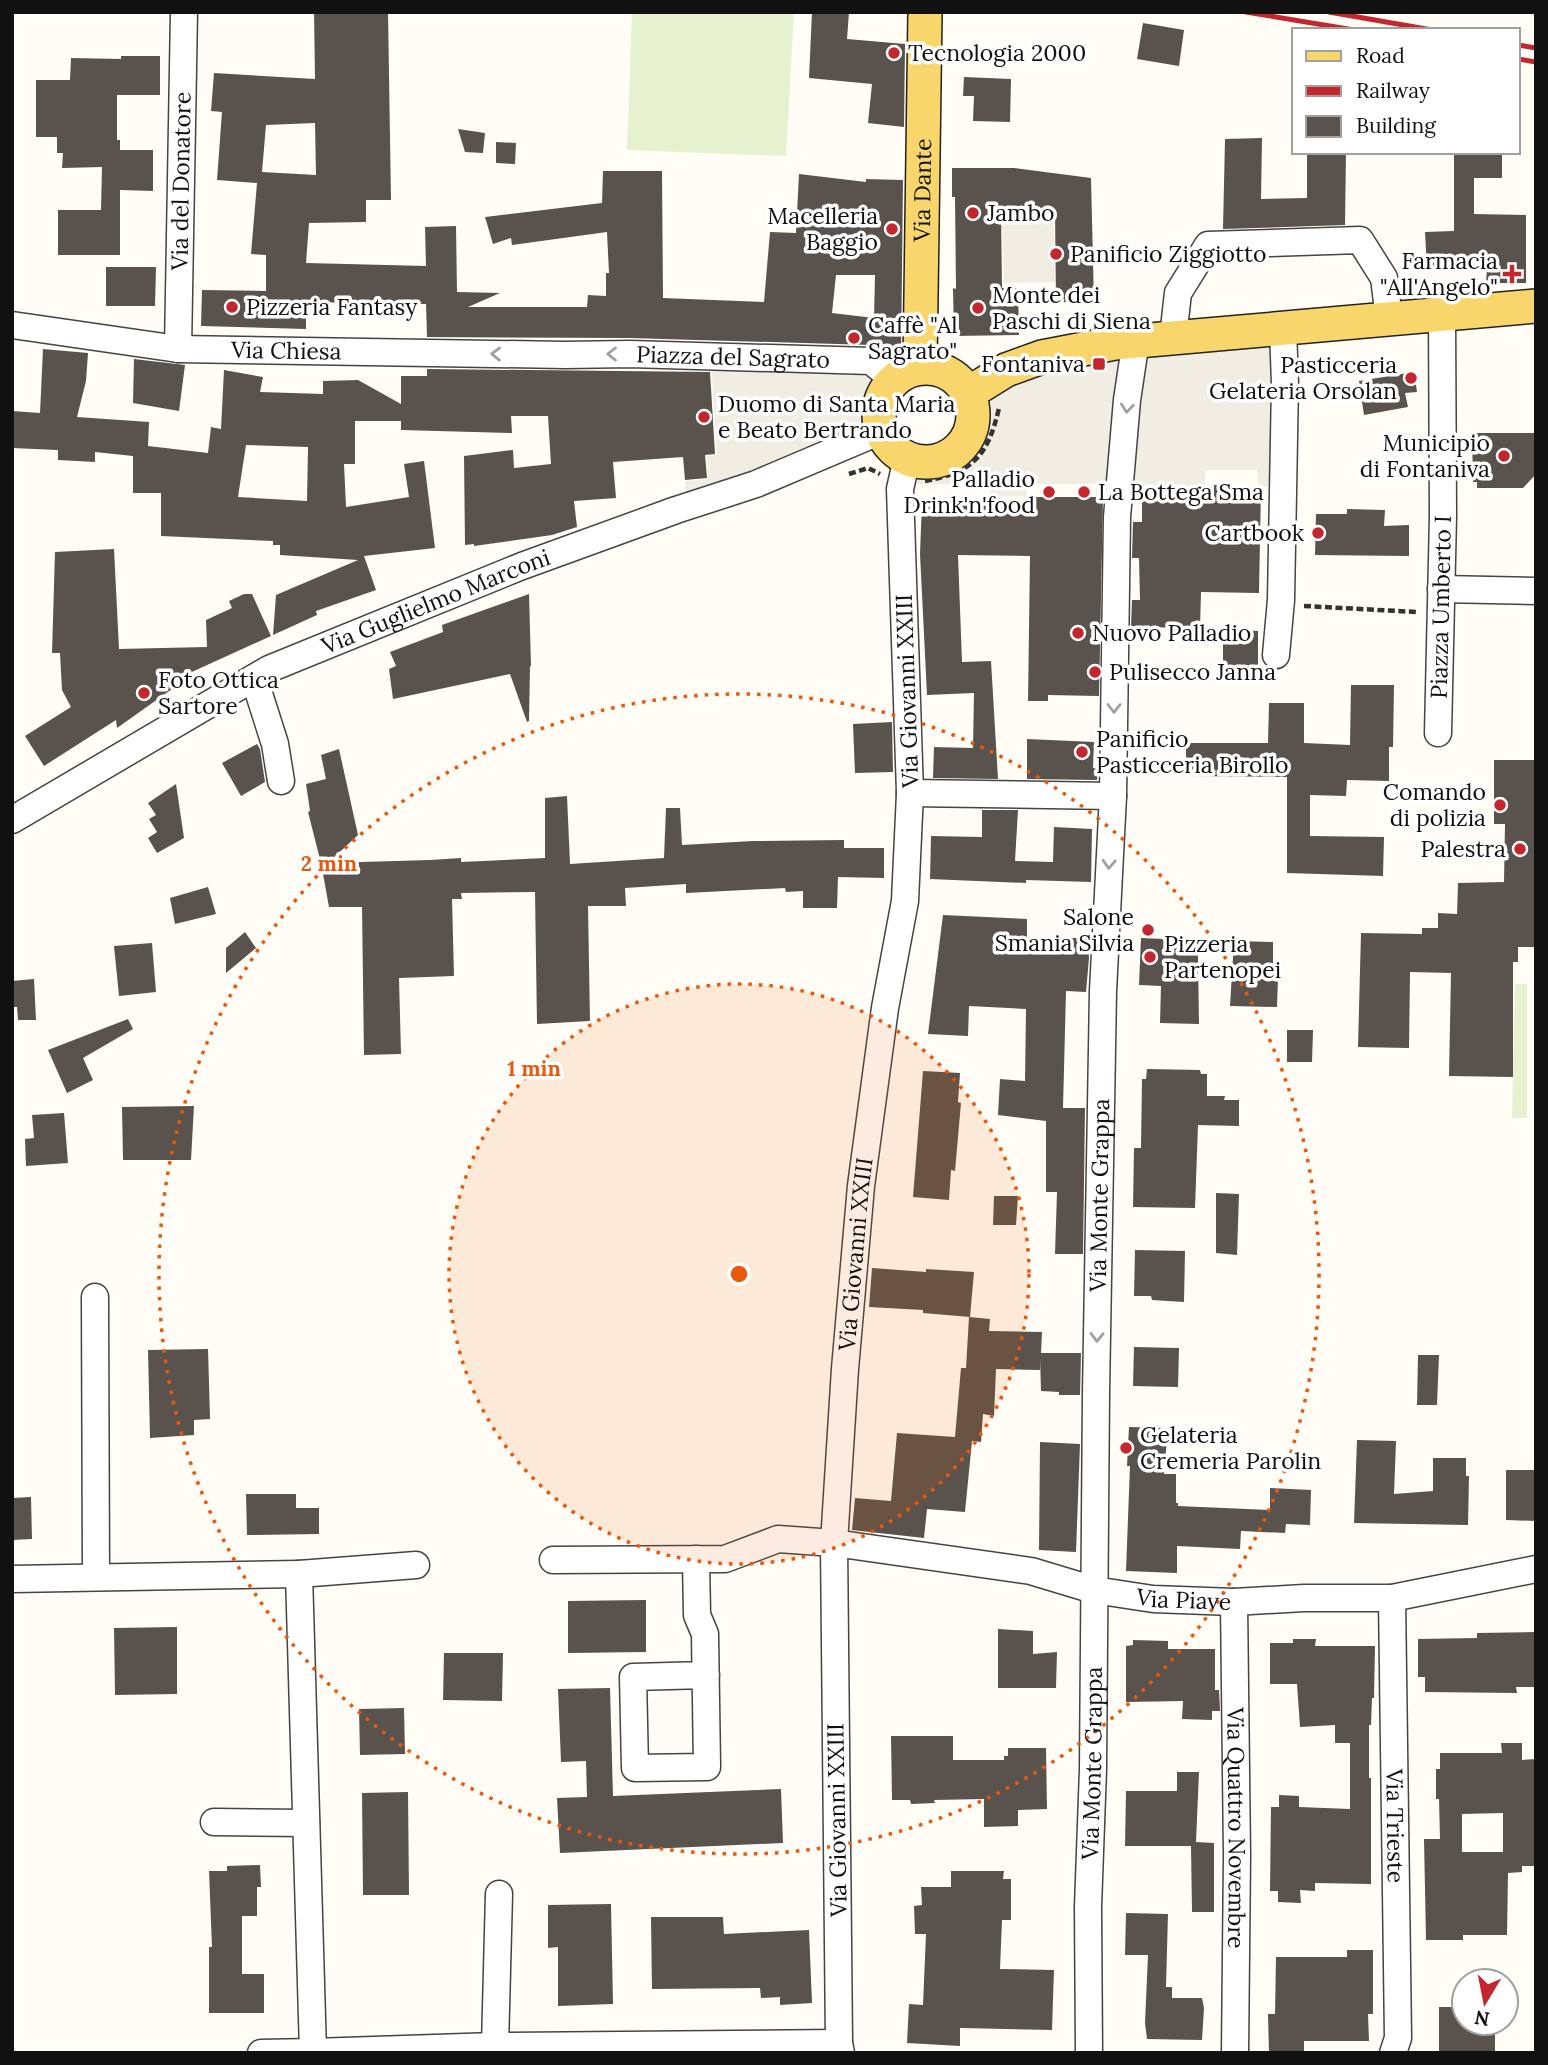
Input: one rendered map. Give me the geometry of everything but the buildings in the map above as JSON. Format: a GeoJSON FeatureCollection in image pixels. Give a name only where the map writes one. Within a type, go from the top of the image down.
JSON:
{"type":"FeatureCollection","features":[{"type":"Feature","properties":{"kind":"main road","name":"Via Dante"},"geometry":{"type":"LineString","coordinates":[[907,373],[925,12]]}},
{"type":"Feature","properties":{"kind":"main road"},"geometry":{"type":"LineString","coordinates":[[907,373],[885,390],[879,403],[881,430],[895,452],[921,462],[936,461],[949,457],[961,448],[969,436],[973,422],[969,393],[1006,370],[1042,357],[1136,340],[1536,306]]}},
{"type":"Feature","properties":{"kind":"main road","name":"Piazza del Sagrato"},"geometry":{"type":"LineString","coordinates":[[907,373],[934,368],[960,381],[969,393]]}},
{"type":"Feature","properties":{"kind":"street","name":"Via del Donatore"},"geometry":{"type":"LineString","coordinates":[[178,349],[184,12]]}},
{"type":"Feature","properties":{"kind":"street"},"geometry":{"type":"LineString","coordinates":[[1173,337],[1178,293],[1208,245],[1360,240],[1384,278],[1389,318]]}},
{"type":"Feature","properties":{"kind":"street","name":"Piazza Umberto I"},"geometry":{"type":"LineString","coordinates":[[1438,733],[1443,516],[1442,314]]}},
{"type":"Feature","properties":{"kind":"street","name":"Via Chiesa"},"geometry":{"type":"LineString","coordinates":[[12,325],[178,349],[565,355]]}},
{"type":"Feature","properties":{"kind":"street"},"geometry":{"type":"LineString","coordinates":[[1276,655],[1281,600],[1283,329]]}},
{"type":"Feature","properties":{"kind":"street","name":"Via Monte Grappa"},"geometry":{"type":"LineString","coordinates":[[1089,2053],[1088,1908],[1093,1769],[1103,991],[1113,796],[1117,517],[1127,400],[1136,340]]}},
{"type":"Feature","properties":{"kind":"street","name":"Piazza del Sagrato"},"geometry":{"type":"LineString","coordinates":[[565,355],[629,354],[871,361],[907,373]]}},
{"type":"Feature","properties":{"kind":"street","name":"Via Guglielmo Marconi"},"geometry":{"type":"LineString","coordinates":[[12,820],[269,669],[522,566],[756,484],[881,430]]}},
{"type":"Feature","properties":{"kind":"street","name":"Via Giovanni XXIII"},"geometry":{"type":"LineString","coordinates":[[840,2048],[834,1543],[845,1369],[861,1186],[885,1008],[905,901],[910,793],[900,489],[906,458]]}},
{"type":"Feature","properties":{"kind":"street"},"geometry":{"type":"LineString","coordinates":[[1441,601],[1536,591]]}},
{"type":"Feature","properties":{"kind":"street"},"geometry":{"type":"LineString","coordinates":[[254,678],[275,744],[281,781]]}},
{"type":"Feature","properties":{"kind":"street"},"geometry":{"type":"LineString","coordinates":[[910,793],[1113,796]]}},
{"type":"Feature","properties":{"kind":"street"},"geometry":{"type":"LineString","coordinates":[[95,1297],[96,1577]]}},
{"type":"Feature","properties":{"kind":"street","name":"Via Piave"},"geometry":{"type":"LineString","coordinates":[[553,1560],[725,1559],[778,1539],[834,1543],[1031,1571],[1094,1590],[1153,1599],[1234,1602],[1304,1598],[1392,1598],[1536,1569]]}},
{"type":"Feature","properties":{"kind":"street"},"geometry":{"type":"LineString","coordinates":[[696,1559],[698,1615],[705,1634],[705,1675]]}},
{"type":"Feature","properties":{"kind":"street"},"geometry":{"type":"LineString","coordinates":[[12,1579],[299,1574],[416,1565]]}},
{"type":"Feature","properties":{"kind":"street"},"geometry":{"type":"LineString","coordinates":[[299,1574],[313,2052]]}},
{"type":"Feature","properties":{"kind":"street","name":"Via Trieste"},"geometry":{"type":"LineString","coordinates":[[1392,1598],[1398,2038],[1393,2053]]}},
{"type":"Feature","properties":{"kind":"street","name":"Via Quattro Novembre"},"geometry":{"type":"LineString","coordinates":[[1234,1602],[1236,2053]]}},
{"type":"Feature","properties":{"kind":"street"},"geometry":{"type":"LineString","coordinates":[[214,1822],[306,1823]]}},
{"type":"Feature","properties":{"kind":"street"},"geometry":{"type":"LineString","coordinates":[[486,2047],[499,1894]]}},
{"type":"Feature","properties":{"kind":"street"},"geometry":{"type":"LineString","coordinates":[[261,2053],[486,2047],[840,2048]]}},
{"type":"Feature","properties":{"kind":"path"},"geometry":{"type":"LineString","coordinates":[[1281,600],[1292,606],[1441,601]]}},
{"type":"Feature","properties":{"kind":"green space"},"geometry":{"type":"Polygon","coordinates":[[[632,12],[794,12],[786,156],[627,150],[632,12]]]}},
{"type":"Feature","properties":{"kind":"green space"},"geometry":{"type":"Polygon","coordinates":[[[1515,984],[1527,984],[1527,1118],[1512,1118],[1515,984]]]}},
{"type":"Feature","properties":{"kind":"shaded area"},"geometry":{"type":"Polygon","coordinates":[[[1002,202],[1053,202],[1055,282],[1004,283],[1002,202]]]}},
{"type":"Feature","properties":{"kind":"shaded area"},"geometry":{"type":"Polygon","coordinates":[[[1273,348],[1276,486],[1258,486],[1257,470],[1205,470],[1205,486],[1136,487],[1135,493],[1096,495],[1096,484],[1027,484],[1026,496],[990,496],[990,484],[916,484],[919,477],[928,472],[969,455],[980,440],[986,425],[993,392],[1062,364],[1220,349],[1273,348]]]}},
{"type":"Feature","properties":{"kind":"shaded area"},"geometry":{"type":"Polygon","coordinates":[[[711,361],[854,367],[877,380],[875,396],[870,412],[848,433],[774,466],[686,494],[685,481],[708,479],[707,456],[717,455],[711,361]]]}},
{"type":"Feature","properties":{"kind":"railway"},"geometry":{"type":"LineString","coordinates":[[1246,12],[1342,28]]}},
{"type":"Feature","properties":{"kind":"railway"},"geometry":{"type":"LineString","coordinates":[[1329,12],[1421,28]]}},
{"type":"Feature","properties":{"kind":"railway"},"geometry":{"type":"LineString","coordinates":[[1520,45],[1536,48]]}},
{"type":"Feature","properties":{"kind":"railway"},"geometry":{"type":"LineString","coordinates":[[1520,59],[1536,62]]}},
{"type":"Feature","properties":{"kind":"place","name":"Tecnologia 2000"},"geometry":{"type":"Point","coordinates":[894,53]}},
{"type":"Feature","properties":{"kind":"place","name":"Jambo"},"geometry":{"type":"Point","coordinates":[973,213]}},
{"type":"Feature","properties":{"kind":"place","name":"Macelleria Baggio"},"geometry":{"type":"Point","coordinates":[892,229]}},
{"type":"Feature","properties":{"kind":"place","name":"Panificio Ziggiotto"},"geometry":{"type":"Point","coordinates":[1056,254]}},
{"type":"Feature","properties":{"kind":"place","name":"Farmacia \"All'Angelo\""},"geometry":{"type":"Point","coordinates":[1512,274]}},
{"type":"Feature","properties":{"kind":"place","name":"Pizzeria Fantasy"},"geometry":{"type":"Point","coordinates":[232,307]}},
{"type":"Feature","properties":{"kind":"place","name":"Monte dei Paschi di Siena"},"geometry":{"type":"Point","coordinates":[978,308]}},
{"type":"Feature","properties":{"kind":"place","name":"Caffè \"Al Sagrato\""},"geometry":{"type":"Point","coordinates":[854,338]}},
{"type":"Feature","properties":{"kind":"place","name":"Fontaniva"},"geometry":{"type":"Point","coordinates":[1099,364]}},
{"type":"Feature","properties":{"kind":"place","name":"Pasticceria Gelateria Orsolan"},"geometry":{"type":"Point","coordinates":[1411,378]}},
{"type":"Feature","properties":{"kind":"place","name":"Duomo di Santa Maria e Beato Bertrando"},"geometry":{"type":"Point","coordinates":[704,417]}},
{"type":"Feature","properties":{"kind":"place","name":"Municipio di Fontaniva"},"geometry":{"type":"Point","coordinates":[1504,456]}},
{"type":"Feature","properties":{"kind":"place","name":"Palladio Drink'n'food"},"geometry":{"type":"Point","coordinates":[1049,492]}},
{"type":"Feature","properties":{"kind":"place","name":"La Bottega Sma"},"geometry":{"type":"Point","coordinates":[1084,492]}},
{"type":"Feature","properties":{"kind":"place","name":"Cartbook"},"geometry":{"type":"Point","coordinates":[1318,533]}},
{"type":"Feature","properties":{"kind":"place","name":"Nuovo Palladio"},"geometry":{"type":"Point","coordinates":[1078,633]}},
{"type":"Feature","properties":{"kind":"place","name":"Pulisecco Janna"},"geometry":{"type":"Point","coordinates":[1095,672]}},
{"type":"Feature","properties":{"kind":"place","name":"Foto Ottica Sartore"},"geometry":{"type":"Point","coordinates":[144,693]}},
{"type":"Feature","properties":{"kind":"place","name":"Panificio Pasticceria Birollo"},"geometry":{"type":"Point","coordinates":[1082,752]}},
{"type":"Feature","properties":{"kind":"place","name":"Comando di polizia"},"geometry":{"type":"Point","coordinates":[1500,805]}},
{"type":"Feature","properties":{"kind":"place","name":"Palestra"},"geometry":{"type":"Point","coordinates":[1520,849]}},
{"type":"Feature","properties":{"kind":"place","name":"Salone Smania Silvia"},"geometry":{"type":"Point","coordinates":[1148,930]}},
{"type":"Feature","properties":{"kind":"place","name":"Pizzeria Partenopei"},"geometry":{"type":"Point","coordinates":[1150,957]}},
{"type":"Feature","properties":{"kind":"place","name":"Gelateria Cremeria Parolin"},"geometry":{"type":"Point","coordinates":[1126,1448]}}]}
